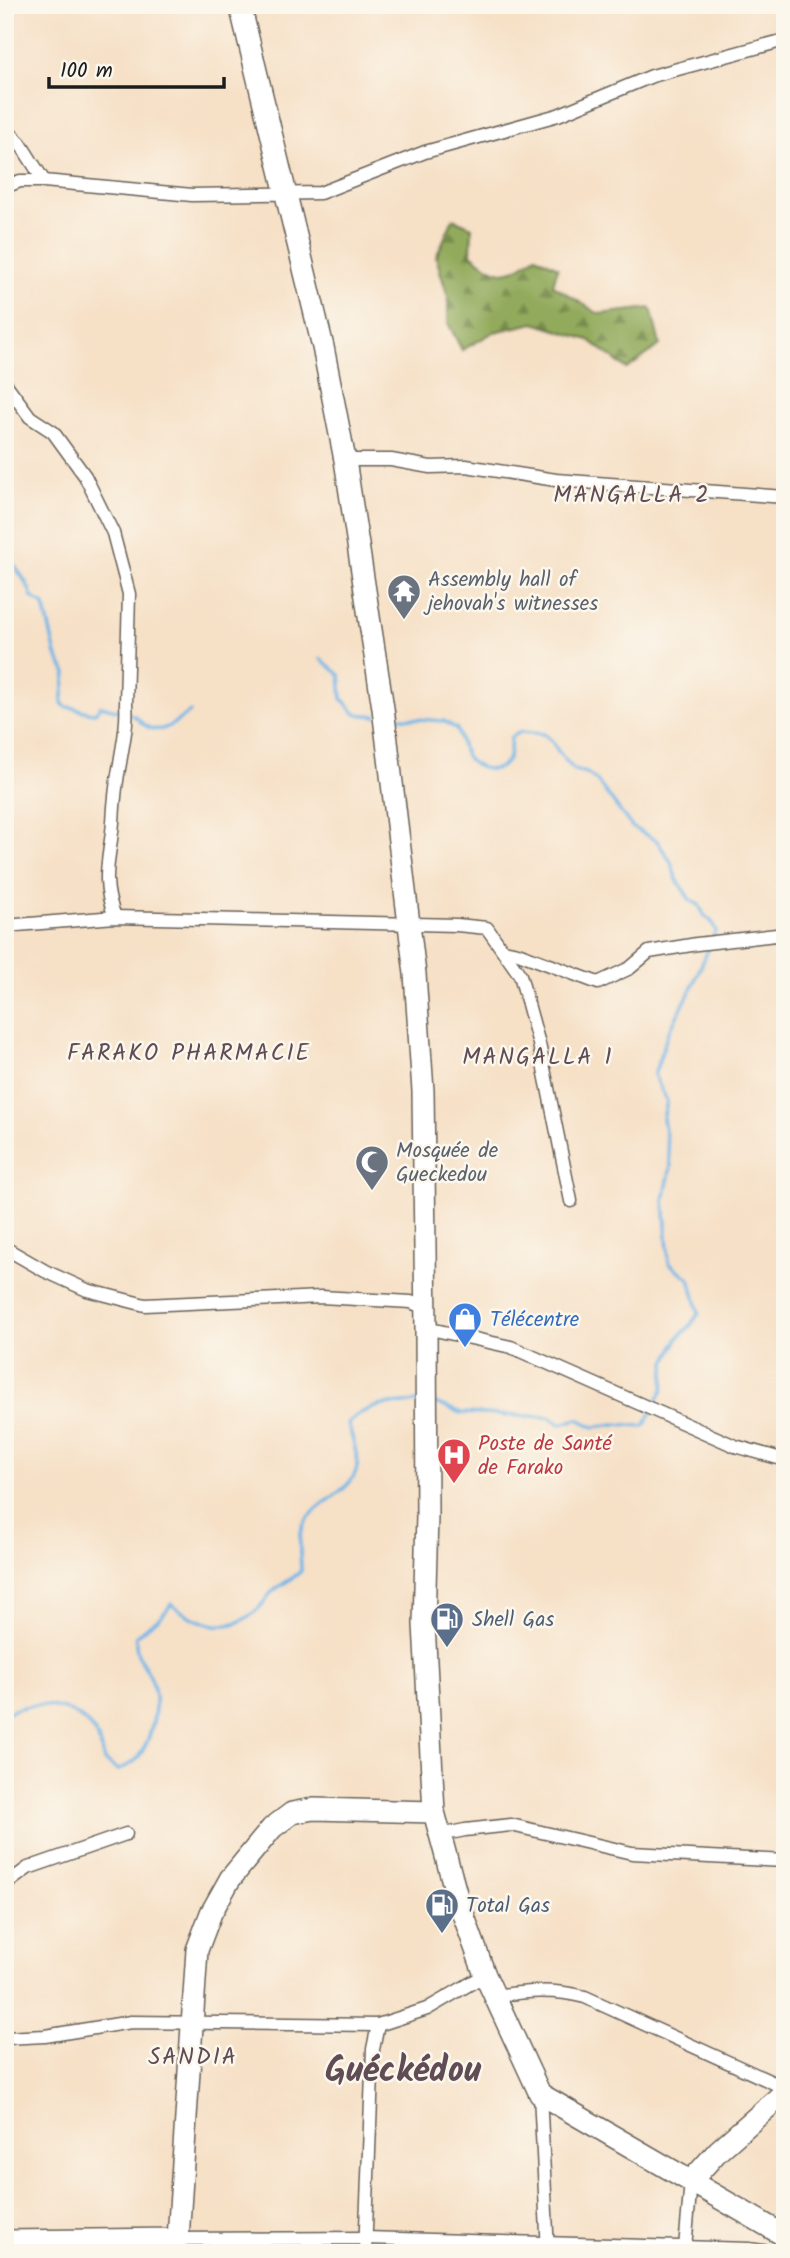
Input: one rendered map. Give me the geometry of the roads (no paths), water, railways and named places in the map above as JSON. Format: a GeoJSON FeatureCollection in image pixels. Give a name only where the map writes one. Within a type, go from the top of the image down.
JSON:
{"type":"FeatureCollection","features":[{"type":"Feature","properties":{"kind":"main road"},"geometry":{"type":"LineString","coordinates":[[245,9],[323,347],[345,460],[383,708],[415,974],[423,1091],[427,1516],[424,1624],[434,1812],[457,1897],[485,1975],[540,2094],[691,2181],[781,2244]]}},
{"type":"Feature","properties":{"kind":"main road"},"geometry":{"type":"LineString","coordinates":[[5,2241],[139,2247],[178,2239],[197,1950],[211,1913],[230,1879],[272,1828],[292,1813],[313,1809],[434,1812]]}},
{"type":"Feature","properties":{"kind":"main road"},"geometry":{"type":"LineString","coordinates":[[691,2181],[727,2143],[785,2092]]}},
{"type":"Feature","properties":{"kind":"street"},"geometry":{"type":"LineString","coordinates":[[5,187],[20,181],[44,181],[192,195],[320,193],[425,152],[558,115],[652,76],[785,40]]}},
{"type":"Feature","properties":{"kind":"street"},"geometry":{"type":"LineString","coordinates":[[5,128],[20,142],[44,181]]}},
{"type":"Feature","properties":{"kind":"street"},"geometry":{"type":"LineString","coordinates":[[5,383],[30,417],[53,432],[85,476],[113,533],[129,594],[126,704],[128,718],[105,867],[109,902],[115,917]]}},
{"type":"Feature","properties":{"kind":"street"},"geometry":{"type":"LineString","coordinates":[[345,460],[391,460],[430,467],[466,466],[556,480],[785,497]]}},
{"type":"Feature","properties":{"kind":"street"},"geometry":{"type":"LineString","coordinates":[[5,926],[115,917],[457,925],[486,928],[520,975],[536,1033],[571,1201]]}},
{"type":"Feature","properties":{"kind":"street"},"geometry":{"type":"LineString","coordinates":[[504,950],[596,983],[630,968],[649,952],[785,934]]}},
{"type":"Feature","properties":{"kind":"street"},"geometry":{"type":"LineString","coordinates":[[5,1248],[45,1271],[87,1290],[145,1305],[321,1297],[411,1302],[426,1318],[512,1347],[735,1446],[785,1460]]}},
{"type":"Feature","properties":{"kind":"street"},"geometry":{"type":"LineString","coordinates":[[440,1835],[511,1825],[632,1853],[785,1861]]}},
{"type":"Feature","properties":{"kind":"street"},"geometry":{"type":"LineString","coordinates":[[5,1885],[28,1868],[126,1833]]}},
{"type":"Feature","properties":{"kind":"street"},"geometry":{"type":"LineString","coordinates":[[5,2038],[45,2036],[131,2022],[378,2025],[427,2009],[485,1975]]}},
{"type":"Feature","properties":{"kind":"street"},"geometry":{"type":"LineString","coordinates":[[495,1996],[533,1990],[562,1991],[585,1997],[785,2086]]}},
{"type":"Feature","properties":{"kind":"street"},"geometry":{"type":"LineString","coordinates":[[365,2253],[373,2049],[378,2025]]}},
{"type":"Feature","properties":{"kind":"street"},"geometry":{"type":"LineString","coordinates":[[540,2094],[548,2249]]}},
{"type":"Feature","properties":{"kind":"street"},"geometry":{"type":"LineString","coordinates":[[685,2248],[691,2181]]}},
{"type":"Feature","properties":{"kind":"street"},"geometry":{"type":"LineString","coordinates":[[178,2239],[365,2238],[548,2249],[664,2250],[749,2249],[781,2244]]}},
{"type":"Feature","properties":{"kind":"waterway"},"geometry":{"type":"LineString","coordinates":[[5,519],[9,524],[5,539]]}},
{"type":"Feature","properties":{"kind":"waterway"},"geometry":{"type":"LineString","coordinates":[[5,547],[32,597],[44,605],[56,655],[66,673],[62,703],[66,707],[91,713],[95,713],[101,706],[123,712]]}},
{"type":"Feature","properties":{"kind":"waterway"},"geometry":{"type":"LineString","coordinates":[[321,659],[340,675],[342,699],[356,714],[376,716]]}},
{"type":"Feature","properties":{"kind":"waterway"},"geometry":{"type":"LineString","coordinates":[[130,714],[150,728],[162,729],[190,712]]}},
{"type":"Feature","properties":{"kind":"waterway"},"geometry":{"type":"LineString","coordinates":[[390,717],[444,721],[457,729],[470,761],[487,769],[499,768],[504,764],[509,757],[511,737],[520,732],[544,734],[574,770],[587,773],[597,781],[632,827],[657,841],[690,900],[699,905],[704,915],[712,922],[716,931],[712,940]]}},
{"type":"Feature","properties":{"kind":"waterway"},"geometry":{"type":"LineString","coordinates":[[654,1406],[663,1390],[666,1362],[678,1338],[699,1313],[690,1279],[669,1263],[664,1200],[671,1166],[663,1119],[667,1101],[654,1075],[668,1033],[690,992],[709,947]]}},
{"type":"Feature","properties":{"kind":"waterway"},"geometry":{"type":"LineString","coordinates":[[5,1714],[30,1706],[57,1707],[82,1718],[91,1727],[99,1742],[104,1761],[118,1770],[137,1759],[147,1742],[155,1701],[152,1681],[137,1651],[136,1636],[159,1618],[171,1604],[193,1618],[215,1625],[238,1622],[260,1607],[273,1591],[301,1571],[300,1538],[304,1526],[310,1516],[353,1477],[357,1457],[348,1423],[373,1408],[420,1402]]}},
{"type":"Feature","properties":{"kind":"waterway"},"geometry":{"type":"LineString","coordinates":[[435,1403],[461,1413],[549,1417],[561,1424],[578,1419],[594,1427],[614,1424],[644,1426],[651,1413]]}},
{"type":"Feature","properties":{"kind":"place","name":"Assembly hall of jehovah's witnesses"},"geometry":{"type":"Point","coordinates":[404,621]}},
{"type":"Feature","properties":{"kind":"place","name":"Mosquée de Gueckedou"},"geometry":{"type":"Point","coordinates":[372,1192]}},
{"type":"Feature","properties":{"kind":"place","name":"Télécentre"},"geometry":{"type":"Point","coordinates":[465,1349]}},
{"type":"Feature","properties":{"kind":"place","name":"Poste de Santé de Farako"},"geometry":{"type":"Point","coordinates":[454,1485]}},
{"type":"Feature","properties":{"kind":"place","name":"Shell Gas"},"geometry":{"type":"Point","coordinates":[447,1649]}},
{"type":"Feature","properties":{"kind":"place","name":"Total Gas"},"geometry":{"type":"Point","coordinates":[442,1935]}},
{"type":"Feature","properties":{"kind":"district","name":"MANGALLA 2"},"geometry":{"type":"Point","coordinates":[632,494]}},
{"type":"Feature","properties":{"kind":"district","name":"FARAKO PHARMACIE"},"geometry":{"type":"Point","coordinates":[189,1052]}},
{"type":"Feature","properties":{"kind":"district","name":"MANGALLA 1"},"geometry":{"type":"Point","coordinates":[538,1056]}},
{"type":"Feature","properties":{"kind":"district","name":"SANDIA"},"geometry":{"type":"Point","coordinates":[193,2056]}},
{"type":"Feature","properties":{"kind":"district","name":"Guéckédou"},"geometry":{"type":"Point","coordinates":[403,2069]}}]}
